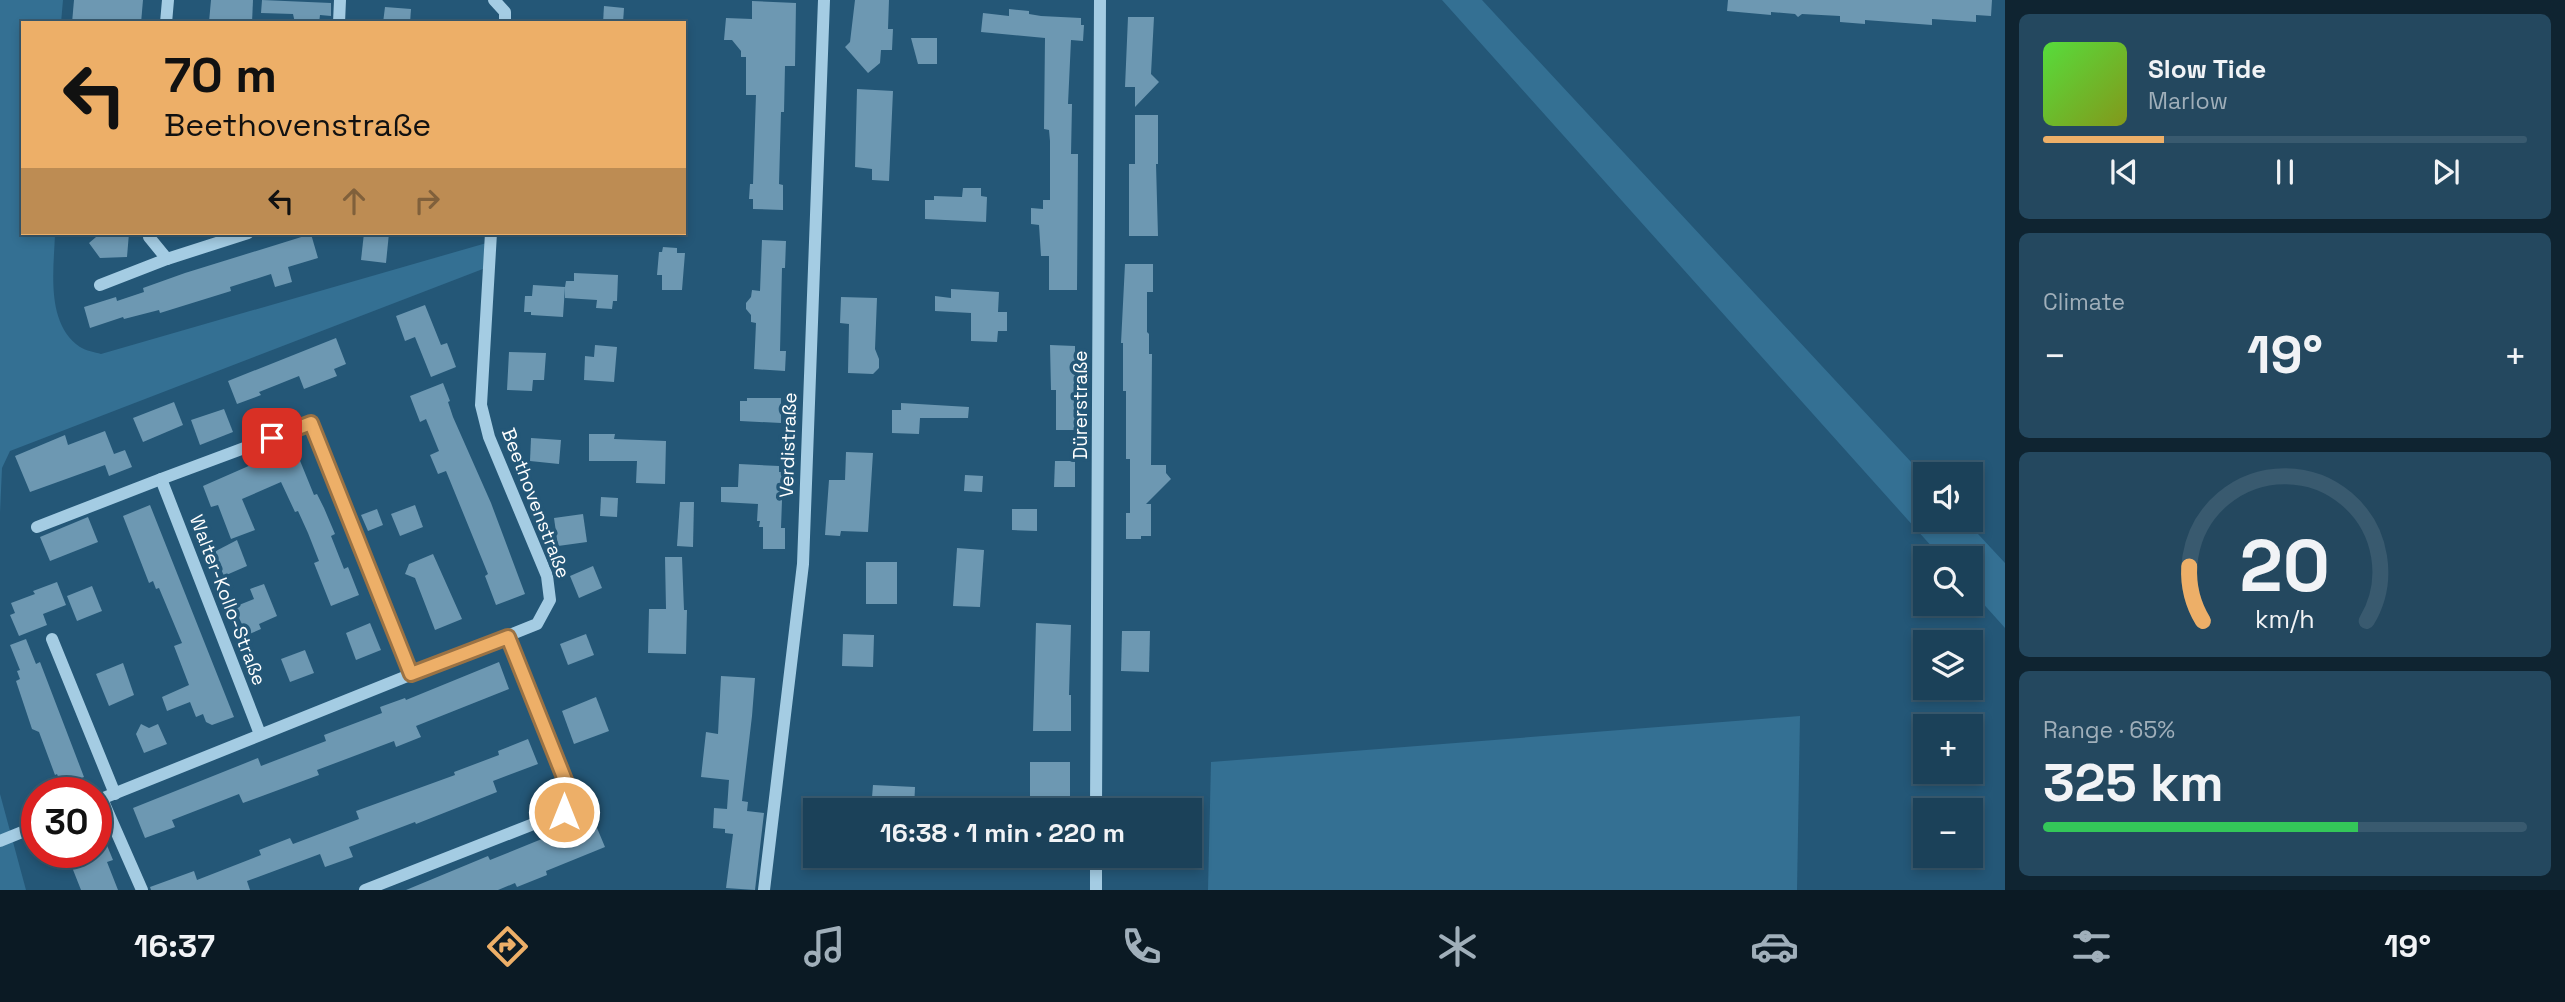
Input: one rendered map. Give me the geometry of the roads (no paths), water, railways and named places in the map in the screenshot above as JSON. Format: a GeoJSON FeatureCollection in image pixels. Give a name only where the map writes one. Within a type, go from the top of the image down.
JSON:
{"type":"FeatureCollection","features":[{"type":"Feature","properties":{"kind":"street"},"geometry":{"type":"LineString","coordinates":[[166,21],[168,0]]}},
{"type":"Feature","properties":{"kind":"street"},"geometry":{"type":"LineString","coordinates":[[339,21],[340,0]]}},
{"type":"Feature","properties":{"kind":"street"},"geometry":{"type":"LineString","coordinates":[[494,0],[505,12],[505,21]]}},
{"type":"Feature","properties":{"kind":"street","name":"Verdistraße"},"geometry":{"type":"LineString","coordinates":[[764,890],[803,564],[824,0]]}},
{"type":"Feature","properties":{"kind":"street","name":"Dürerstraße"},"geometry":{"type":"LineString","coordinates":[[1096,798],[1100,0]]}},
{"type":"Feature","properties":{"kind":"street"},"geometry":{"type":"LineString","coordinates":[[150,235],[167,259]]}},
{"type":"Feature","properties":{"kind":"street"},"geometry":{"type":"LineString","coordinates":[[100,285],[167,259],[242,235]]}},
{"type":"Feature","properties":{"kind":"street","name":"Beethovenstraße"},"geometry":{"type":"LineString","coordinates":[[112,795],[537,624],[550,600],[547,576],[489,437],[481,405],[491,235]]}},
{"type":"Feature","properties":{"kind":"street"},"geometry":{"type":"LineString","coordinates":[[37,527],[311,423],[411,674]]}},
{"type":"Feature","properties":{"kind":"street","name":"Walter-Kollo-Straße"},"geometry":{"type":"LineString","coordinates":[[161,479],[260,734]]}},
{"type":"Feature","properties":{"kind":"street"},"geometry":{"type":"LineString","coordinates":[[365,890],[564,812],[569,790],[508,637]]}},
{"type":"Feature","properties":{"kind":"street"},"geometry":{"type":"LineString","coordinates":[[52,639],[97,777]]}},
{"type":"Feature","properties":{"kind":"street"},"geometry":{"type":"LineString","coordinates":[[112,817],[142,890]]}},
{"type":"Feature","properties":{"kind":"street"},"geometry":{"type":"LineString","coordinates":[[0,841],[21,832]]}},
{"type":"Feature","properties":{"kind":"street"},"geometry":{"type":"LineString","coordinates":[[1096,868],[1096,890]]}}]}
